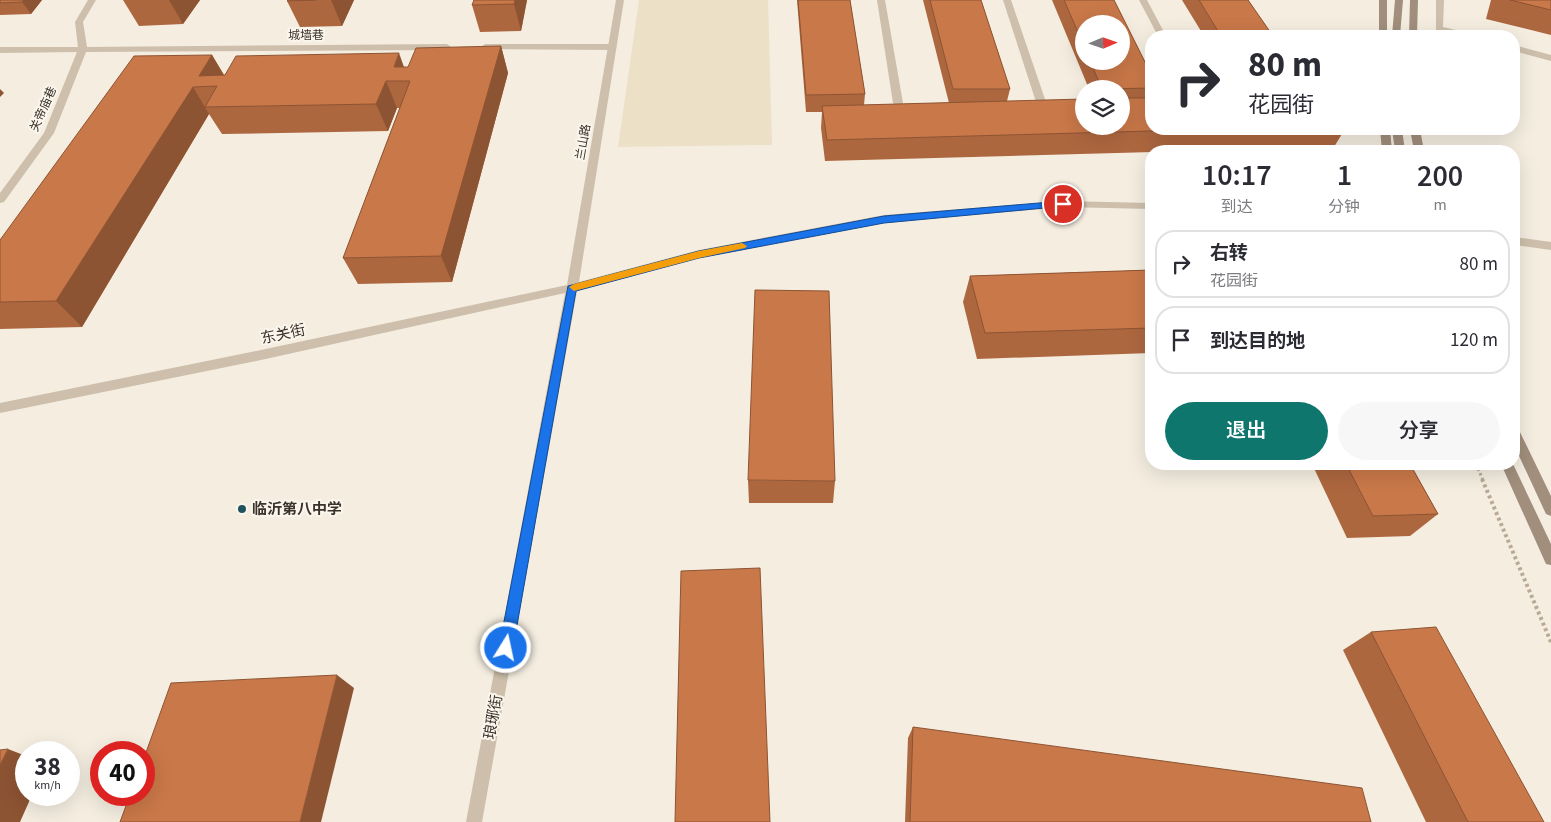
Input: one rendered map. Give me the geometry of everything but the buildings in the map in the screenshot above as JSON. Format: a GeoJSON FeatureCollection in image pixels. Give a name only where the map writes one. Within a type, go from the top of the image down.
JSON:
{"type":"FeatureCollection","features":[{"type":"Feature","properties":{"kind":"main road"},"geometry":{"type":"LineString","coordinates":[[1383,0],[1383,30]]}},
{"type":"Feature","properties":{"kind":"main road"},"geometry":{"type":"LineString","coordinates":[[1396,30],[1399,0]]}},
{"type":"Feature","properties":{"kind":"main road"},"geometry":{"type":"LineString","coordinates":[[1413,30],[1414,0]]}},
{"type":"Feature","properties":{"kind":"main road"},"geometry":{"type":"LineString","coordinates":[[1520,445],[1551,510]]}},
{"type":"Feature","properties":{"kind":"main road"},"geometry":{"type":"LineString","coordinates":[[1510,470],[1551,559]]}},
{"type":"Feature","properties":{"kind":"street"},"geometry":{"type":"LineString","coordinates":[[83,48],[79,22],[92,0]]}},
{"type":"Feature","properties":{"kind":"street","name":"兰山路"},"geometry":{"type":"LineString","coordinates":[[572,288],[620,0]]}},
{"type":"Feature","properties":{"kind":"street"},"geometry":{"type":"LineString","coordinates":[[881,0],[898,102]]}},
{"type":"Feature","properties":{"kind":"street"},"geometry":{"type":"LineString","coordinates":[[1007,0],[1042,105]]}},
{"type":"Feature","properties":{"kind":"street"},"geometry":{"type":"LineString","coordinates":[[1143,0],[1159,30]]}},
{"type":"Feature","properties":{"kind":"street"},"geometry":{"type":"LineString","coordinates":[[1440,0],[1439,28],[1447,30]]}},
{"type":"Feature","properties":{"kind":"street","name":"城墙巷"},"geometry":{"type":"LineString","coordinates":[[0,50],[453,47]]}},
{"type":"Feature","properties":{"kind":"street"},"geometry":{"type":"LineString","coordinates":[[473,47],[613,47]]}},
{"type":"Feature","properties":{"kind":"street","name":"关帝庙巷"},"geometry":{"type":"LineString","coordinates":[[0,200],[49,133],[83,48]]}},
{"type":"Feature","properties":{"kind":"street"},"geometry":{"type":"LineString","coordinates":[[1520,50],[1551,58]]}},
{"type":"Feature","properties":{"kind":"street","name":"东关街"},"geometry":{"type":"LineString","coordinates":[[0,408],[261,355],[572,288],[699,254],[884,219],[1063,204],[1145,206]]}},
{"type":"Feature","properties":{"kind":"street"},"geometry":{"type":"LineString","coordinates":[[1520,242],[1551,246]]}},
{"type":"Feature","properties":{"kind":"street","name":"琅琊街"},"geometry":{"type":"LineString","coordinates":[[474,822],[572,288]]}},
{"type":"Feature","properties":{"kind":"path"},"geometry":{"type":"LineString","coordinates":[[1479,470],[1551,642]]}},
{"type":"Feature","properties":{"kind":"shaded area"},"geometry":{"type":"Polygon","coordinates":[[[639,0],[768,0],[772,145],[618,147],[639,0]]]}},
{"type":"Feature","properties":{"kind":"slow traffic"},"geometry":{"type":"LineString","coordinates":[[574,287],[699,254],[742,246]]}},
{"type":"Feature","properties":{"kind":"place","name":"临沂第八中学"},"geometry":{"type":"Point","coordinates":[242,509]}},
{"type":"Feature","properties":{"kind":"route"},"geometry":{"type":"LineString","coordinates":[[506,648],[572,288],[699,254],[884,219],[1063,204]]}}]}
